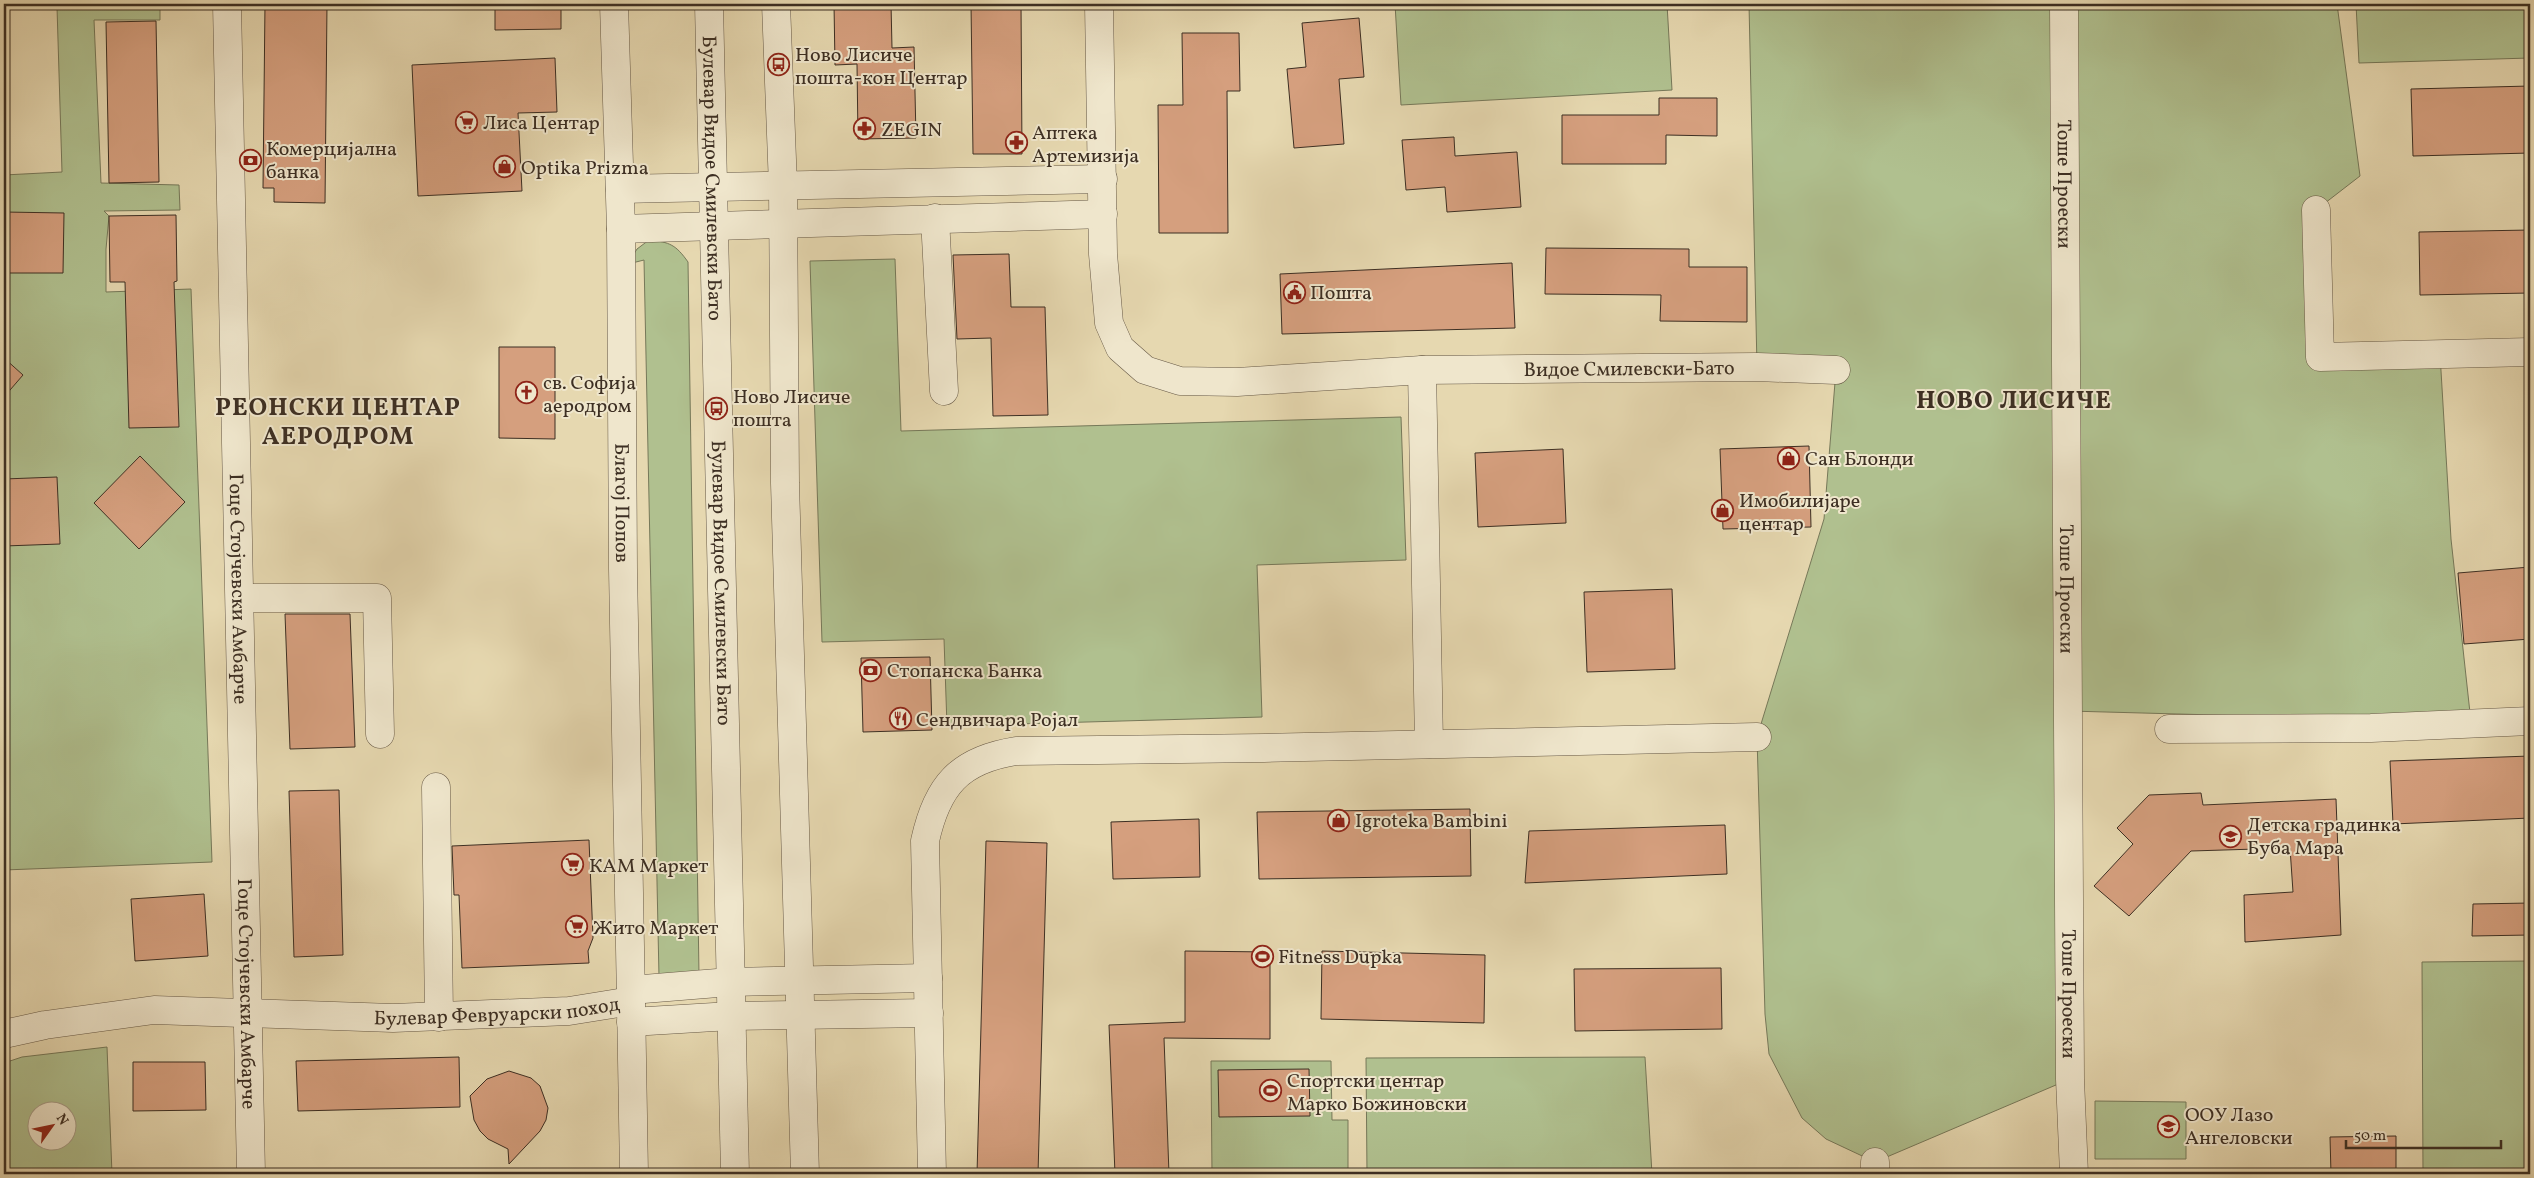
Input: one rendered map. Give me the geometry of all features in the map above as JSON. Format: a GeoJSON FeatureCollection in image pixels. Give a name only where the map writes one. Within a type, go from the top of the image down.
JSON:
{"type":"FeatureCollection","features":[{"type":"Feature","properties":{"kind":"street","name":"Гоце Стојчевски Амбарче"},"geometry":{"type":"LineString","coordinates":[[227,4],[251,1174]]}},
{"type":"Feature","properties":{"kind":"street","name":"Благој Попов"},"geometry":{"type":"LineString","coordinates":[[614,4],[622,229],[623,569],[631,1004]]}},
{"type":"Feature","properties":{"kind":"street","name":"Булевар Видое Смилевски Бато"},"geometry":{"type":"LineString","coordinates":[[708,4],[735,1174]]}},
{"type":"Feature","properties":{"kind":"street"},"geometry":{"type":"LineString","coordinates":[[776,4],[784,223],[786,483],[805,1174]]}},
{"type":"Feature","properties":{"kind":"street","name":"Видое Смилевски-Бато"},"geometry":{"type":"LineString","coordinates":[[1100,4],[1103,254],[1110,324],[1120,348],[1145,370],[1180,381],[1237,382],[1422,370],[1757,367],[1836,370]]}},
{"type":"Feature","properties":{"kind":"street","name":"Тоше Проески"},"geometry":{"type":"LineString","coordinates":[[2064,4],[2070,1079],[2074,1174]]}},
{"type":"Feature","properties":{"kind":"street"},"geometry":{"type":"LineString","coordinates":[[620,189],[1102,179]]}},
{"type":"Feature","properties":{"kind":"street"},"geometry":{"type":"LineString","coordinates":[[2316,210],[2320,357],[2530,352]]}},
{"type":"Feature","properties":{"kind":"street"},"geometry":{"type":"LineString","coordinates":[[622,229],[1103,214]]}},
{"type":"Feature","properties":{"kind":"street"},"geometry":{"type":"LineString","coordinates":[[935,218],[944,391]]}},
{"type":"Feature","properties":{"kind":"street"},"geometry":{"type":"LineString","coordinates":[[1422,370],[1416,584],[1429,744]]}},
{"type":"Feature","properties":{"kind":"street"},"geometry":{"type":"LineString","coordinates":[[240,598],[377,598],[380,734]]}},
{"type":"Feature","properties":{"kind":"street"},"geometry":{"type":"LineString","coordinates":[[2169,729],[2371,728],[2530,721]]}},
{"type":"Feature","properties":{"kind":"street"},"geometry":{"type":"LineString","coordinates":[[932,1174],[925,841],[931,813],[941,794],[954,776],[972,764],[996,754],[1016,751],[1277,744],[1429,744],[1757,738]]}},
{"type":"Feature","properties":{"kind":"street"},"geometry":{"type":"LineString","coordinates":[[436,787],[439,1017]]}},
{"type":"Feature","properties":{"kind":"street"},"geometry":{"type":"LineString","coordinates":[[631,1004],[730,982],[928,978]]}},
{"type":"Feature","properties":{"kind":"street"},"geometry":{"type":"LineString","coordinates":[[631,1004],[732,1016],[928,1013]]}},
{"type":"Feature","properties":{"kind":"street","name":"Булевар Февруарски поход"},"geometry":{"type":"LineString","coordinates":[[4,1034],[45,1025],[154,1010],[198,1010],[249,1014],[439,1017],[569,1011],[631,1004],[634,1174]]}},
{"type":"Feature","properties":{"kind":"green space"},"geometry":{"type":"Polygon","coordinates":[[[160,4],[160,20],[94,20],[101,183],[179,185],[180,210],[104,211],[109,216],[106,249],[106,292],[191,289],[212,862],[4,870],[4,175],[62,172],[57,7],[160,4]]]}},
{"type":"Feature","properties":{"kind":"green space"},"geometry":{"type":"Polygon","coordinates":[[[1395,4],[1667,4],[1672,90],[1401,105],[1395,4]]]}},
{"type":"Feature","properties":{"kind":"green space"},"geometry":{"type":"Polygon","coordinates":[[[1749,4],[2337,4],[2360,176],[2316,210],[2320,357],[2440,354],[2451,539],[2471,722],[2069,711],[2070,1079],[1875,1162],[1826,1139],[1802,1118],[1769,1054],[1765,1014],[1757,737],[1824,519],[1836,370],[1757,367],[1749,4]]]}},
{"type":"Feature","properties":{"kind":"green space"},"geometry":{"type":"Polygon","coordinates":[[[2356,4],[2530,4],[2530,58],[2359,63],[2356,4]]]}},
{"type":"Feature","properties":{"kind":"green space"},"geometry":{"type":"Polygon","coordinates":[[[649,240],[672,245],[688,262],[699,975],[659,977],[644,260],[628,264],[637,249],[649,240]]]}},
{"type":"Feature","properties":{"kind":"green space"},"geometry":{"type":"Polygon","coordinates":[[[895,259],[901,431],[1401,417],[1406,560],[1257,565],[1262,717],[947,726],[944,639],[822,642],[810,261],[895,259]]]}},
{"type":"Feature","properties":{"kind":"green space"},"geometry":{"type":"Polygon","coordinates":[[[2530,961],[2530,1174],[2423,1174],[2422,962],[2530,961]]]}},
{"type":"Feature","properties":{"kind":"green space"},"geometry":{"type":"Polygon","coordinates":[[[107,1047],[112,1174],[4,1174],[4,1063],[22,1057],[107,1047]]]}},
{"type":"Feature","properties":{"kind":"green space"},"geometry":{"type":"Polygon","coordinates":[[[1645,1057],[1652,1174],[1367,1174],[1366,1058],[1645,1057]]]}},
{"type":"Feature","properties":{"kind":"green space","name":"Спортски центар Марко Божиновски"},"geometry":{"type":"Polygon","coordinates":[[[1211,1061],[1331,1061],[1332,1120],[1348,1120],[1348,1174],[1212,1174],[1211,1061]]]}},
{"type":"Feature","properties":{"kind":"green space"},"geometry":{"type":"Polygon","coordinates":[[[2095,1101],[2186,1102],[2186,1159],[2095,1159],[2095,1101]]]}},
{"type":"Feature","properties":{"kind":"building"},"geometry":{"type":"Polygon","coordinates":[[[265,4],[327,4],[325,203],[274,202],[274,188],[263,188],[265,4]]]}},
{"type":"Feature","properties":{"kind":"building"},"geometry":{"type":"Polygon","coordinates":[[[495,4],[561,4],[561,29],[495,30],[495,4]]]}},
{"type":"Feature","properties":{"kind":"building"},"geometry":{"type":"Polygon","coordinates":[[[834,4],[891,4],[892,48],[914,47],[916,138],[858,139],[857,64],[835,65],[834,4]]]}},
{"type":"Feature","properties":{"kind":"building"},"geometry":{"type":"Polygon","coordinates":[[[971,4],[1021,4],[1022,154],[973,154],[971,4]]]}},
{"type":"Feature","properties":{"kind":"building"},"geometry":{"type":"Polygon","coordinates":[[[1359,18],[1364,77],[1339,79],[1344,144],[1294,148],[1287,69],[1306,67],[1302,23],[1359,18]]]}},
{"type":"Feature","properties":{"kind":"building"},"geometry":{"type":"Polygon","coordinates":[[[156,21],[159,182],[109,183],[106,22],[156,21]]]}},
{"type":"Feature","properties":{"kind":"building"},"geometry":{"type":"Polygon","coordinates":[[[1182,33],[1239,33],[1240,91],[1227,91],[1228,233],[1159,233],[1158,105],[1183,105],[1182,33]]]}},
{"type":"Feature","properties":{"kind":"building","name":"Лиса Центар"},"geometry":{"type":"Polygon","coordinates":[[[555,58],[557,112],[518,113],[522,191],[418,196],[412,65],[555,58]]]}},
{"type":"Feature","properties":{"kind":"building"},"geometry":{"type":"Polygon","coordinates":[[[2530,86],[2530,153],[2413,156],[2411,89],[2530,86]]]}},
{"type":"Feature","properties":{"kind":"building"},"geometry":{"type":"Polygon","coordinates":[[[1659,98],[1717,98],[1717,136],[1666,135],[1666,164],[1562,164],[1562,115],[1659,115],[1659,98]]]}},
{"type":"Feature","properties":{"kind":"building"},"geometry":{"type":"Polygon","coordinates":[[[1454,137],[1455,156],[1517,152],[1521,207],[1447,212],[1445,187],[1406,190],[1402,140],[1454,137]]]}},
{"type":"Feature","properties":{"kind":"building"},"geometry":{"type":"Polygon","coordinates":[[[4,212],[64,213],[63,273],[4,273],[4,212]]]}},
{"type":"Feature","properties":{"kind":"building"},"geometry":{"type":"Polygon","coordinates":[[[176,215],[177,281],[174,282],[179,427],[129,428],[125,282],[110,282],[109,216],[176,215]]]}},
{"type":"Feature","properties":{"kind":"building"},"geometry":{"type":"Polygon","coordinates":[[[2530,230],[2530,293],[2420,295],[2419,232],[2530,230]]]}},
{"type":"Feature","properties":{"kind":"building"},"geometry":{"type":"Polygon","coordinates":[[[1546,248],[1689,249],[1689,267],[1747,267],[1747,322],[1660,321],[1661,295],[1545,294],[1546,248]]]}},
{"type":"Feature","properties":{"kind":"building"},"geometry":{"type":"Polygon","coordinates":[[[1009,254],[1011,307],[1045,307],[1048,415],[993,416],[991,338],[957,339],[953,255],[1009,254]]]}},
{"type":"Feature","properties":{"kind":"building"},"geometry":{"type":"Polygon","coordinates":[[[1512,263],[1515,328],[1282,334],[1280,274],[1512,263]]]}},
{"type":"Feature","properties":{"kind":"building","name":"св. Софија аеродром"},"geometry":{"type":"Polygon","coordinates":[[[499,347],[555,347],[555,439],[499,438],[499,347]]]}},
{"type":"Feature","properties":{"kind":"building"},"geometry":{"type":"Polygon","coordinates":[[[4,358],[23,375],[4,397],[4,358]]]}},
{"type":"Feature","properties":{"kind":"building"},"geometry":{"type":"Polygon","coordinates":[[[1809,446],[1811,527],[1723,529],[1720,449],[1809,446]]]}},
{"type":"Feature","properties":{"kind":"building"},"geometry":{"type":"Polygon","coordinates":[[[1563,449],[1566,523],[1478,527],[1475,453],[1563,449]]]}},
{"type":"Feature","properties":{"kind":"building"},"geometry":{"type":"Polygon","coordinates":[[[140,456],[185,502],[139,549],[94,503],[140,456]]]}},
{"type":"Feature","properties":{"kind":"building"},"geometry":{"type":"Polygon","coordinates":[[[57,477],[60,544],[4,546],[4,479],[57,477]]]}},
{"type":"Feature","properties":{"kind":"building"},"geometry":{"type":"Polygon","coordinates":[[[2530,567],[2530,639],[2464,644],[2458,573],[2530,567]]]}},
{"type":"Feature","properties":{"kind":"building"},"geometry":{"type":"Polygon","coordinates":[[[1672,589],[1675,669],[1587,672],[1584,592],[1672,589]]]}},
{"type":"Feature","properties":{"kind":"building"},"geometry":{"type":"Polygon","coordinates":[[[285,614],[350,614],[355,747],[290,749],[285,614]]]}},
{"type":"Feature","properties":{"kind":"building"},"geometry":{"type":"Polygon","coordinates":[[[930,657],[932,730],[863,732],[861,658],[930,657]]]}},
{"type":"Feature","properties":{"kind":"building"},"geometry":{"type":"Polygon","coordinates":[[[2530,756],[2530,818],[2393,824],[2390,761],[2530,756]]]}},
{"type":"Feature","properties":{"kind":"building"},"geometry":{"type":"Polygon","coordinates":[[[339,790],[343,955],[294,957],[289,791],[339,790]]]}},
{"type":"Feature","properties":{"kind":"building"},"geometry":{"type":"Polygon","coordinates":[[[2201,793],[2203,805],[2336,799],[2341,935],[2245,942],[2244,895],[2293,892],[2290,848],[2191,851],[2129,916],[2094,886],[2133,844],[2117,828],[2149,795],[2201,793]]]}},
{"type":"Feature","properties":{"kind":"building"},"geometry":{"type":"Polygon","coordinates":[[[1470,809],[1471,876],[1259,879],[1257,812],[1470,809]]]}},
{"type":"Feature","properties":{"kind":"building"},"geometry":{"type":"Polygon","coordinates":[[[1199,819],[1200,877],[1113,879],[1111,822],[1199,819]]]}},
{"type":"Feature","properties":{"kind":"building"},"geometry":{"type":"Polygon","coordinates":[[[1725,825],[1727,874],[1525,883],[1529,831],[1725,825]]]}},
{"type":"Feature","properties":{"kind":"building"},"geometry":{"type":"Polygon","coordinates":[[[589,840],[593,938],[588,951],[589,963],[462,968],[459,895],[454,895],[452,846],[589,840]]]}},
{"type":"Feature","properties":{"kind":"building"},"geometry":{"type":"Polygon","coordinates":[[[986,841],[1047,843],[1038,1174],[977,1174],[986,841]]]}},
{"type":"Feature","properties":{"kind":"building"},"geometry":{"type":"Polygon","coordinates":[[[204,894],[208,956],[135,961],[131,899],[204,894]]]}},
{"type":"Feature","properties":{"kind":"building"},"geometry":{"type":"Polygon","coordinates":[[[2530,903],[2530,935],[2472,936],[2473,904],[2530,903]]]}},
{"type":"Feature","properties":{"kind":"building"},"geometry":{"type":"Polygon","coordinates":[[[1185,951],[1270,952],[1270,1039],[1164,1038],[1169,1174],[1115,1174],[1109,1025],[1185,1022],[1185,951]]]}},
{"type":"Feature","properties":{"kind":"building"},"geometry":{"type":"Polygon","coordinates":[[[1322,951],[1485,955],[1484,1023],[1321,1019],[1322,951]]]}},
{"type":"Feature","properties":{"kind":"building"},"geometry":{"type":"Polygon","coordinates":[[[1721,968],[1722,1029],[1575,1031],[1574,969],[1721,968]]]}},
{"type":"Feature","properties":{"kind":"building"},"geometry":{"type":"Polygon","coordinates":[[[459,1057],[460,1107],[298,1111],[296,1061],[459,1057]]]}},
{"type":"Feature","properties":{"kind":"building"},"geometry":{"type":"Polygon","coordinates":[[[133,1062],[205,1062],[206,1110],[133,1111],[133,1062]]]}},
{"type":"Feature","properties":{"kind":"building"},"geometry":{"type":"Polygon","coordinates":[[[1309,1069],[1310,1116],[1219,1117],[1218,1070],[1309,1069]]]}},
{"type":"Feature","properties":{"kind":"building"},"geometry":{"type":"Polygon","coordinates":[[[509,1071],[531,1078],[540,1086],[548,1108],[546,1120],[540,1131],[509,1164],[508,1149],[488,1139],[480,1131],[474,1120],[470,1096],[487,1079],[509,1071]]]}},
{"type":"Feature","properties":{"kind":"building"},"geometry":{"type":"Polygon","coordinates":[[[2396,1136],[2396,1174],[2331,1174],[2330,1137],[2396,1136]]]}},
{"type":"Feature","properties":{"kind":"place","name":"Ново Лисиче пошта-кон Центар"},"geometry":{"type":"Point","coordinates":[779,65]}},
{"type":"Feature","properties":{"kind":"place","name":"Лиса Центар"},"geometry":{"type":"Point","coordinates":[467,122]}},
{"type":"Feature","properties":{"kind":"place","name":"ZEGIN"},"geometry":{"type":"Point","coordinates":[865,129]}},
{"type":"Feature","properties":{"kind":"place","name":"Аптека Артемизија"},"geometry":{"type":"Point","coordinates":[1016,143]}},
{"type":"Feature","properties":{"kind":"place","name":"Комерцијална банка"},"geometry":{"type":"Point","coordinates":[250,160]}},
{"type":"Feature","properties":{"kind":"place","name":"Optika Prizma"},"geometry":{"type":"Point","coordinates":[505,167]}},
{"type":"Feature","properties":{"kind":"place","name":"Пошта"},"geometry":{"type":"Point","coordinates":[1294,292]}},
{"type":"Feature","properties":{"kind":"place","name":"св. Софија аеродром"},"geometry":{"type":"Point","coordinates":[527,393]}},
{"type":"Feature","properties":{"kind":"place","name":"Ново Лисиче пошта"},"geometry":{"type":"Point","coordinates":[717,408]}},
{"type":"Feature","properties":{"kind":"place","name":"Сан Блонди"},"geometry":{"type":"Point","coordinates":[1789,458]}},
{"type":"Feature","properties":{"kind":"place","name":"Имобилијаре центар"},"geometry":{"type":"Point","coordinates":[1723,511]}},
{"type":"Feature","properties":{"kind":"place","name":"Стопанска Банка"},"geometry":{"type":"Point","coordinates":[871,670]}},
{"type":"Feature","properties":{"kind":"place","name":"Сендвичара Ројал"},"geometry":{"type":"Point","coordinates":[900,719]}},
{"type":"Feature","properties":{"kind":"place","name":"Igroteka Bambini"},"geometry":{"type":"Point","coordinates":[1339,820]}},
{"type":"Feature","properties":{"kind":"place","name":"Детска градинка Буба Мара"},"geometry":{"type":"Point","coordinates":[2231,836]}},
{"type":"Feature","properties":{"kind":"place","name":"КАМ Маркет"},"geometry":{"type":"Point","coordinates":[573,865]}},
{"type":"Feature","properties":{"kind":"place","name":"Жито Маркет"},"geometry":{"type":"Point","coordinates":[577,927]}},
{"type":"Feature","properties":{"kind":"place","name":"Fitness Dupka"},"geometry":{"type":"Point","coordinates":[1262,956]}},
{"type":"Feature","properties":{"kind":"place","name":"Спортски центар Марко Божиновски"},"geometry":{"type":"Point","coordinates":[1271,1091]}},
{"type":"Feature","properties":{"kind":"place","name":"ООУ Лазо Ангеловски"},"geometry":{"type":"Point","coordinates":[2169,1126]}},
{"type":"Feature","properties":{"kind":"district","name":"НОВО ЛИСИЧЕ"},"geometry":{"type":"Point","coordinates":[2014,399]}},
{"type":"Feature","properties":{"kind":"district","name":"РЕОНСКИ ЦЕНТАР АЕРОДРОМ"},"geometry":{"type":"Point","coordinates":[338,420]}}]}
